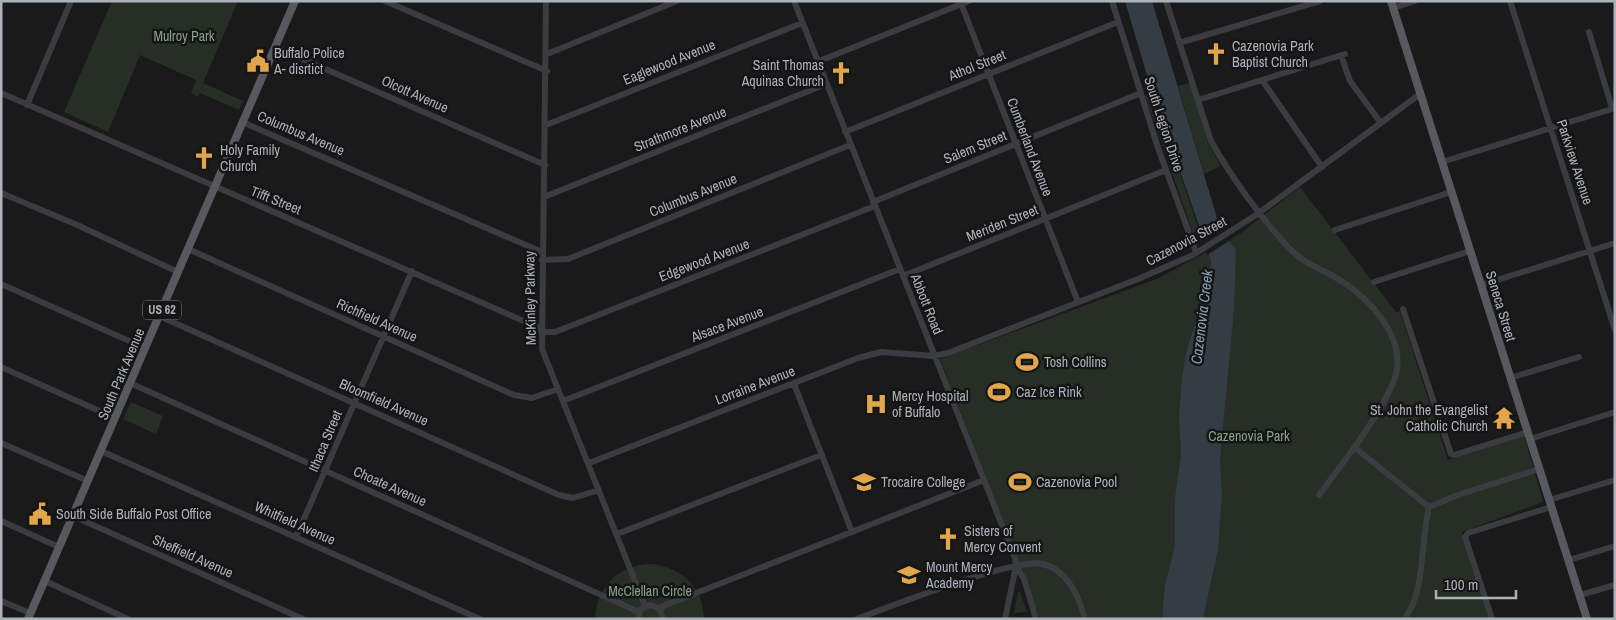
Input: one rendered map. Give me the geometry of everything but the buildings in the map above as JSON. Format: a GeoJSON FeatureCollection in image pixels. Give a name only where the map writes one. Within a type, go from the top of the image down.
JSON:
{"type":"FeatureCollection","features":[{"type":"Feature","properties":{"kind":"main road","name":"South Park Avenue"},"geometry":{"type":"LineString","coordinates":[[29,616],[295,1]]}},
{"type":"Feature","properties":{"kind":"main road","name":"Seneca Street"},"geometry":{"type":"LineString","coordinates":[[1392,5],[1587,619]]}},
{"type":"Feature","properties":{"kind":"street"},"geometry":{"type":"LineString","coordinates":[[27,105],[71,1]]}},
{"type":"Feature","properties":{"kind":"street"},"geometry":{"type":"LineString","coordinates":[[385,1],[547,71]]}},
{"type":"Feature","properties":{"kind":"street","name":"McKinley Parkway"},"geometry":{"type":"LineString","coordinates":[[546,1],[547,71],[542,252],[542,349],[644,606]]}},
{"type":"Feature","properties":{"kind":"street"},"geometry":{"type":"LineString","coordinates":[[547,54],[677,1]]}},
{"type":"Feature","properties":{"kind":"street","name":"Abbott Road"},"geometry":{"type":"LineString","coordinates":[[794,1],[1015,558],[1016,566],[1005,619]]}},
{"type":"Feature","properties":{"kind":"street"},"geometry":{"type":"LineString","coordinates":[[817,62],[969,1]]}},
{"type":"Feature","properties":{"kind":"street","name":"South Legion Drive"},"geometry":{"type":"LineString","coordinates":[[1112,1],[1166,170],[1196,252]]}},
{"type":"Feature","properties":{"kind":"street"},"geometry":{"type":"LineString","coordinates":[[1166,1],[1210,141],[1260,212],[1298,256],[1307,264],[1344,283],[1362,297],[1390,334],[1396,352],[1395,377],[1382,403],[1354,447],[1319,495]]}},
{"type":"Feature","properties":{"kind":"street"},"geometry":{"type":"LineString","coordinates":[[1179,43],[1320,1]]}},
{"type":"Feature","properties":{"kind":"street"},"geometry":{"type":"LineString","coordinates":[[1392,5],[1415,1]]}},
{"type":"Feature","properties":{"kind":"street","name":"Parkview Avenue"},"geometry":{"type":"LineString","coordinates":[[1510,1],[1615,330]]}},
{"type":"Feature","properties":{"kind":"street","name":"Cumberland Avenue"},"geometry":{"type":"LineString","coordinates":[[960,3],[1078,302]]}},
{"type":"Feature","properties":{"kind":"street","name":"Athol Street"},"geometry":{"type":"LineString","coordinates":[[845,132],[1118,22]]}},
{"type":"Feature","properties":{"kind":"street","name":"Eaglewood Avenue"},"geometry":{"type":"LineString","coordinates":[[546,125],[802,23]]}},
{"type":"Feature","properties":{"kind":"street"},"geometry":{"type":"LineString","coordinates":[[1442,162],[1614,108],[1589,32]]}},
{"type":"Feature","properties":{"kind":"street","name":"Olcott Avenue"},"geometry":{"type":"LineString","coordinates":[[275,47],[545,165]]}},
{"type":"Feature","properties":{"kind":"street"},"geometry":{"type":"LineString","coordinates":[[1198,100],[1343,54],[1350,81],[1381,123]]}},
{"type":"Feature","properties":{"kind":"street"},"geometry":{"type":"LineString","coordinates":[[1262,80],[1322,167]]}},
{"type":"Feature","properties":{"kind":"street","name":"Strathmore Avenue"},"geometry":{"type":"LineString","coordinates":[[544,197],[826,84]]}},
{"type":"Feature","properties":{"kind":"street","name":"Tifft Street"},"geometry":{"type":"LineString","coordinates":[[1,93],[214,187],[412,271],[542,330]]}},
{"type":"Feature","properties":{"kind":"street","name":"Salem Street"},"geometry":{"type":"LineString","coordinates":[[874,204],[1141,93]]}},
{"type":"Feature","properties":{"kind":"street","name":"Cazenovia Street"},"geometry":{"type":"LineString","coordinates":[[934,356],[948,353],[1138,279],[1196,252],[1260,212],[1420,94]]}},
{"type":"Feature","properties":{"kind":"street","name":"Columbus Avenue"},"geometry":{"type":"LineString","coordinates":[[242,122],[542,252]]}},
{"type":"Feature","properties":{"kind":"street","name":"Columbus Avenue"},"geometry":{"type":"LineString","coordinates":[[542,260],[568,259],[850,145]]}},
{"type":"Feature","properties":{"kind":"street","name":"Meriden Street"},"geometry":{"type":"LineString","coordinates":[[903,276],[1166,170]]}},
{"type":"Feature","properties":{"kind":"street"},"geometry":{"type":"LineString","coordinates":[[1335,230],[1451,192]]}},
{"type":"Feature","properties":{"kind":"street"},"geometry":{"type":"LineString","coordinates":[[1,193],[75,224],[178,272]]}},
{"type":"Feature","properties":{"kind":"street","name":"Edgewood Avenue"},"geometry":{"type":"LineString","coordinates":[[542,330],[555,332],[874,204]]}},
{"type":"Feature","properties":{"kind":"street"},"geometry":{"type":"LineString","coordinates":[[1481,285],[1615,243]]}},
{"type":"Feature","properties":{"kind":"street","name":"Richfield Avenue"},"geometry":{"type":"LineString","coordinates":[[188,249],[523,398],[532,398],[558,389]]}},
{"type":"Feature","properties":{"kind":"street"},"geometry":{"type":"LineString","coordinates":[[1374,282],[1470,251]]}},
{"type":"Feature","properties":{"kind":"street","name":"Alsace Avenue"},"geometry":{"type":"LineString","coordinates":[[563,401],[900,269]]}},
{"type":"Feature","properties":{"kind":"street","name":"Ithaca Street"},"geometry":{"type":"LineString","coordinates":[[296,537],[412,271]]}},
{"type":"Feature","properties":{"kind":"street"},"geometry":{"type":"LineString","coordinates":[[1,284],[145,348]]}},
{"type":"Feature","properties":{"kind":"street"},"geometry":{"type":"LineString","coordinates":[[1403,309],[1451,454],[1454,455],[1529,436],[1615,412]]}},
{"type":"Feature","properties":{"kind":"street","name":"Bloomfield Avenue"},"geometry":{"type":"LineString","coordinates":[[159,316],[559,495],[574,498],[599,490]]}},
{"type":"Feature","properties":{"kind":"street","name":"Lorraine Avenue"},"geometry":{"type":"LineString","coordinates":[[588,463],[874,353],[888,352],[934,356]]}},
{"type":"Feature","properties":{"kind":"street"},"geometry":{"type":"LineString","coordinates":[[1510,378],[1579,357]]}},
{"type":"Feature","properties":{"kind":"street"},"geometry":{"type":"LineString","coordinates":[[1,367],[115,418]]}},
{"type":"Feature","properties":{"kind":"street","name":"Choate Avenue"},"geometry":{"type":"LineString","coordinates":[[130,383],[638,615]]}},
{"type":"Feature","properties":{"kind":"street"},"geometry":{"type":"LineString","coordinates":[[794,384],[852,532]]}},
{"type":"Feature","properties":{"kind":"street"},"geometry":{"type":"LineString","coordinates":[[1,443],[88,481]]}},
{"type":"Feature","properties":{"kind":"street"},"geometry":{"type":"LineString","coordinates":[[1354,447],[1429,507]]}},
{"type":"Feature","properties":{"kind":"street","name":"Whitfield Avenue"},"geometry":{"type":"LineString","coordinates":[[101,450],[480,619]]}},
{"type":"Feature","properties":{"kind":"street"},"geometry":{"type":"LineString","coordinates":[[617,534],[821,455]]}},
{"type":"Feature","properties":{"kind":"street"},"geometry":{"type":"LineString","coordinates":[[1429,507],[1455,496],[1539,470]]}},
{"type":"Feature","properties":{"kind":"street"},"geometry":{"type":"LineString","coordinates":[[658,608],[984,480]]}},
{"type":"Feature","properties":{"kind":"street"},"geometry":{"type":"LineString","coordinates":[[1492,619],[1465,538],[1468,533],[1615,480]]}},
{"type":"Feature","properties":{"kind":"street"},"geometry":{"type":"LineString","coordinates":[[1404,619],[1418,592],[1423,531],[1429,507]]}},
{"type":"Feature","properties":{"kind":"street","name":"Sheffield Avenue"},"geometry":{"type":"LineString","coordinates":[[73,516],[303,619]]}},
{"type":"Feature","properties":{"kind":"street"},"geometry":{"type":"LineString","coordinates":[[1,521],[59,547]]}},
{"type":"Feature","properties":{"kind":"street"},"geometry":{"type":"LineString","coordinates":[[1569,560],[1615,546]]}},
{"type":"Feature","properties":{"kind":"street"},"geometry":{"type":"LineString","coordinates":[[857,619],[958,583],[1036,562],[1050,566],[1076,592],[1085,619]]}},
{"type":"Feature","properties":{"kind":"street"},"geometry":{"type":"LineString","coordinates":[[1016,566],[1024,579],[1036,619]]}},
{"type":"Feature","properties":{"kind":"street"},"geometry":{"type":"LineString","coordinates":[[44,581],[128,619]]}},
{"type":"Feature","properties":{"kind":"street"},"geometry":{"type":"LineString","coordinates":[[1580,595],[1615,586]]}},
{"type":"Feature","properties":{"kind":"street"},"geometry":{"type":"LineString","coordinates":[[1,601],[29,616]]}},
{"type":"Feature","properties":{"kind":"street"},"geometry":{"type":"LineString","coordinates":[[638,615],[644,606],[651,605],[658,608],[663,619]]}},
{"type":"Feature","properties":{"kind":"green space","name":"Mulroy Park"},"geometry":{"type":"Polygon","coordinates":[[[112,1],[238,1],[203,83],[243,101],[239,110],[200,93],[198,96],[191,93],[196,80],[140,55],[108,132],[64,112],[112,1]]]}},
{"type":"Feature","properties":{"kind":"green space"},"geometry":{"type":"Polygon","coordinates":[[[1190,83],[1208,143],[1221,166],[1204,174],[1178,86],[1190,83]]]}},
{"type":"Feature","properties":{"kind":"green space"},"geometry":{"type":"Polygon","coordinates":[[[1153,92],[1202,239],[1196,242],[1145,95],[1153,92]]]}},
{"type":"Feature","properties":{"kind":"green space","name":"Cazenovia Park"},"geometry":{"type":"Polygon","coordinates":[[[1300,187],[1396,312],[1400,311],[1448,460],[1524,435],[1543,502],[1462,532],[1489,619],[1038,619],[1017,557],[940,359],[1159,278],[1241,233],[1300,187]]]}},
{"type":"Feature","properties":{"kind":"green space"},"geometry":{"type":"Polygon","coordinates":[[[131,402],[163,416],[156,434],[123,419],[131,402]]]}},
{"type":"Feature","properties":{"kind":"green space","name":"McClellan Circle"},"geometry":{"type":"Polygon","coordinates":[[[650,564],[671,569],[688,580],[700,597],[704,619],[595,619],[600,597],[611,580],[619,573],[628,569],[650,564]]]}},
{"type":"Feature","properties":{"kind":"green space"},"geometry":{"type":"Polygon","coordinates":[[[1018,592],[1020,592],[1027,612],[1014,613],[1018,592]]]}},
{"type":"Feature","properties":{"kind":"water","name":"Cazenovia Creek"},"geometry":{"type":"Polygon","coordinates":[[[1125,1],[1152,1],[1220,228],[1236,250],[1234,309],[1220,459],[1222,495],[1218,549],[1204,614],[1205,619],[1162,619],[1165,585],[1175,545],[1175,498],[1181,454],[1179,417],[1182,377],[1188,345],[1210,283],[1211,260],[1149,82],[1125,1]]]}},
{"type":"Feature","properties":{"kind":"pier"},"geometry":{"type":"Polygon","coordinates":[[[1223,227],[1232,239],[1207,255],[1201,241],[1223,227]]]}},
{"type":"Feature","properties":{"kind":"place","name":"Cazenovia Park Baptist Church"},"geometry":{"type":"Point","coordinates":[1216,54]}},
{"type":"Feature","properties":{"kind":"place","name":"Buffalo Police A- disrtict"},"geometry":{"type":"Point","coordinates":[258,61]}},
{"type":"Feature","properties":{"kind":"place","name":"Saint Thomas Aquinas Church"},"geometry":{"type":"Point","coordinates":[841,73]}},
{"type":"Feature","properties":{"kind":"place","name":"Holy Family Church"},"geometry":{"type":"Point","coordinates":[204,158]}},
{"type":"Feature","properties":{"kind":"place","name":"Tosh Collins"},"geometry":{"type":"Point","coordinates":[1027,362]}},
{"type":"Feature","properties":{"kind":"place","name":"Caz Ice Rink"},"geometry":{"type":"Point","coordinates":[999,392]}},
{"type":"Feature","properties":{"kind":"place","name":"Mercy Hospital of Buffalo"},"geometry":{"type":"Point","coordinates":[876,404]}},
{"type":"Feature","properties":{"kind":"place","name":"St. John the Evangelist Catholic Church"},"geometry":{"type":"Point","coordinates":[1504,418]}},
{"type":"Feature","properties":{"kind":"place","name":"Trocaire College"},"geometry":{"type":"Point","coordinates":[864,482]}},
{"type":"Feature","properties":{"kind":"place","name":"Cazenovia Pool"},"geometry":{"type":"Point","coordinates":[1020,482]}},
{"type":"Feature","properties":{"kind":"place","name":"South Side Buffalo Post Office"},"geometry":{"type":"Point","coordinates":[40,514]}},
{"type":"Feature","properties":{"kind":"place","name":"Sisters of Mercy Convent"},"geometry":{"type":"Point","coordinates":[948,539]}},
{"type":"Feature","properties":{"kind":"place","name":"Mount Mercy Academy"},"geometry":{"type":"Point","coordinates":[909,575]}}]}
